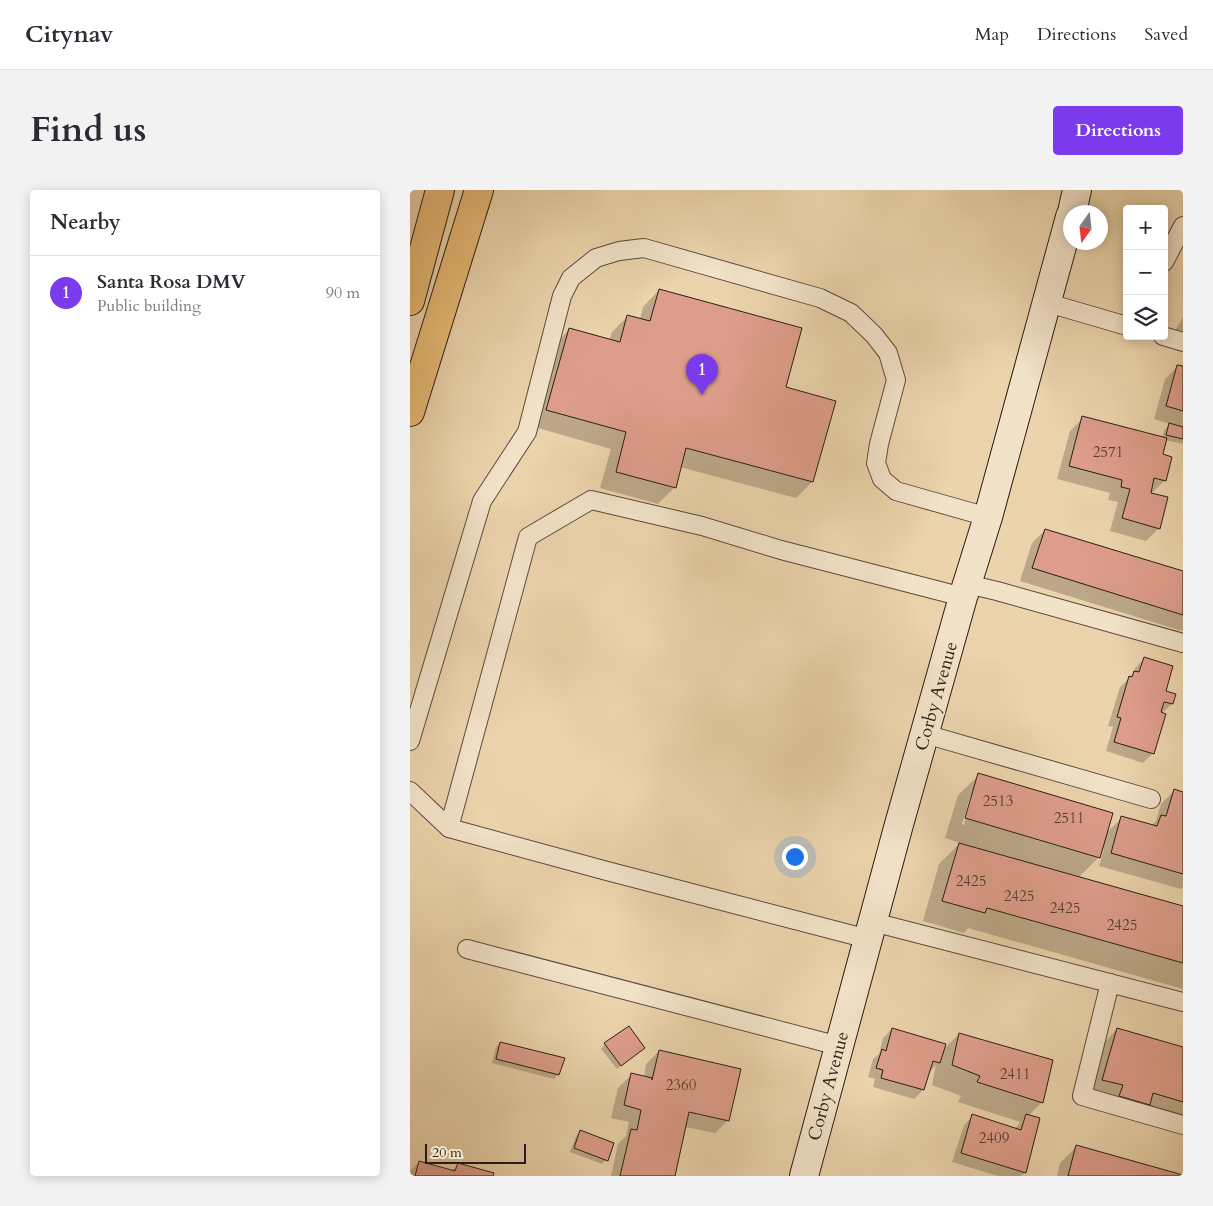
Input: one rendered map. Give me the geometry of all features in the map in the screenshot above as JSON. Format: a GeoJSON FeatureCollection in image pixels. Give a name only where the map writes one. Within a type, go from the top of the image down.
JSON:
{"type":"FeatureCollection","features":[{"type":"Feature","properties":{"kind":"highway"},"geometry":{"type":"LineString","coordinates":[[410,300],[440,190]]}},
{"type":"Feature","properties":{"kind":"highway"},"geometry":{"type":"LineString","coordinates":[[410,412],[479,190]]}},
{"type":"Feature","properties":{"kind":"street"},"geometry":{"type":"LineString","coordinates":[[1074,205],[1077,190]]}},
{"type":"Feature","properties":{"kind":"street","name":"Corby Avenue"},"geometry":{"type":"LineString","coordinates":[[804,1176],[870,931],[965,590],[988,517],[1063,244]]}},
{"type":"Feature","properties":{"kind":"lane"},"geometry":{"type":"LineString","coordinates":[[1168,254],[1183,226]]}},
{"type":"Feature","properties":{"kind":"lane"},"geometry":{"type":"LineString","coordinates":[[410,741],[482,502],[527,432],[562,296],[571,278],[596,258],[619,251],[644,248],[820,298],[851,312],[874,334],[888,353],[896,380],[879,444],[876,463],[882,479],[896,491],[988,517]]}},
{"type":"Feature","properties":{"kind":"lane"},"geometry":{"type":"LineString","coordinates":[[1048,303],[1123,325]]}},
{"type":"Feature","properties":{"kind":"lane"},"geometry":{"type":"LineString","coordinates":[[1168,338],[1183,342]]}},
{"type":"Feature","properties":{"kind":"lane"},"geometry":{"type":"LineString","coordinates":[[450,828],[528,537],[591,500],[702,526],[781,550],[965,590],[997,591],[1183,643]]}},
{"type":"Feature","properties":{"kind":"lane"},"geometry":{"type":"LineString","coordinates":[[926,734],[1152,799]]}},
{"type":"Feature","properties":{"kind":"lane"},"geometry":{"type":"LineString","coordinates":[[410,791],[450,828],[607,871],[1110,983],[1183,1002]]}},
{"type":"Feature","properties":{"kind":"lane"},"geometry":{"type":"LineString","coordinates":[[467,949],[839,1046]]}},
{"type":"Feature","properties":{"kind":"lane"},"geometry":{"type":"LineString","coordinates":[[1110,983],[1082,1096],[1183,1125]]}},
{"type":"Feature","properties":{"kind":"building"},"geometry":{"type":"Polygon","coordinates":[[[659,289],[802,328],[786,387],[836,401],[813,482],[686,448],[676,488],[616,472],[626,432],[546,410],[569,328],[620,342],[627,315],[650,321],[659,289]]]}},
{"type":"Feature","properties":{"kind":"building"},"geometry":{"type":"Polygon","coordinates":[[[1177,365],[1183,366],[1183,411],[1166,406],[1177,365]]]}},
{"type":"Feature","properties":{"kind":"building"},"geometry":{"type":"Polygon","coordinates":[[[1082,416],[1167,438],[1163,454],[1172,457],[1166,481],[1154,478],[1151,493],[1168,497],[1160,529],[1122,518],[1130,489],[1121,487],[1122,480],[1069,466],[1082,416]]]}},
{"type":"Feature","properties":{"kind":"building"},"geometry":{"type":"Polygon","coordinates":[[[1169,423],[1183,427],[1183,439],[1166,435],[1169,423]]]}},
{"type":"Feature","properties":{"kind":"building"},"geometry":{"type":"Polygon","coordinates":[[[1045,529],[1183,571],[1183,615],[1032,568],[1045,529]]]}},
{"type":"Feature","properties":{"kind":"building"},"geometry":{"type":"Polygon","coordinates":[[[1144,657],[1173,666],[1166,691],[1176,694],[1173,704],[1164,702],[1161,712],[1166,714],[1154,754],[1114,742],[1121,718],[1117,717],[1129,676],[1132,677],[1134,671],[1139,672],[1144,657]]]}},
{"type":"Feature","properties":{"kind":"building"},"geometry":{"type":"Polygon","coordinates":[[[978,773],[1113,813],[1100,858],[965,818],[978,773]]]}},
{"type":"Feature","properties":{"kind":"building"},"geometry":{"type":"Polygon","coordinates":[[[1174,789],[1183,792],[1183,874],[1111,853],[1121,816],[1157,826],[1161,815],[1166,816],[1174,789]]]}},
{"type":"Feature","properties":{"kind":"building"},"geometry":{"type":"Polygon","coordinates":[[[959,843],[1183,906],[1183,963],[987,908],[985,913],[942,901],[959,843]]]}},
{"type":"Feature","properties":{"kind":"building"},"geometry":{"type":"Polygon","coordinates":[[[629,1026],[645,1048],[621,1066],[604,1043],[629,1026]]]}},
{"type":"Feature","properties":{"kind":"building"},"geometry":{"type":"Polygon","coordinates":[[[892,1028],[946,1044],[940,1063],[933,1061],[924,1090],[881,1078],[883,1070],[876,1068],[882,1049],[886,1051],[892,1028]]]}},
{"type":"Feature","properties":{"kind":"building"},"geometry":{"type":"Polygon","coordinates":[[[1117,1028],[1183,1047],[1183,1102],[1153,1093],[1150,1105],[1119,1096],[1123,1085],[1102,1080],[1117,1028]]]}},
{"type":"Feature","properties":{"kind":"building"},"geometry":{"type":"Polygon","coordinates":[[[959,1033],[1053,1060],[1043,1103],[977,1082],[980,1076],[952,1065],[959,1033]]]}},
{"type":"Feature","properties":{"kind":"building"},"geometry":{"type":"Polygon","coordinates":[[[500,1042],[565,1058],[559,1075],[496,1059],[500,1042]]]}},
{"type":"Feature","properties":{"kind":"building"},"geometry":{"type":"Polygon","coordinates":[[[659,1050],[741,1069],[729,1121],[689,1112],[675,1176],[620,1176],[631,1129],[637,1130],[641,1110],[624,1105],[631,1073],[652,1078],[652,1080],[659,1050]]]}},
{"type":"Feature","properties":{"kind":"building"},"geometry":{"type":"Polygon","coordinates":[[[972,1114],[1021,1130],[1026,1114],[1040,1118],[1026,1173],[961,1153],[972,1114]]]}},
{"type":"Feature","properties":{"kind":"building"},"geometry":{"type":"Polygon","coordinates":[[[580,1130],[614,1143],[608,1161],[574,1148],[580,1130]]]}},
{"type":"Feature","properties":{"kind":"building"},"geometry":{"type":"Polygon","coordinates":[[[1076,1145],[1183,1175],[1183,1176],[1068,1176],[1076,1145]]]}},
{"type":"Feature","properties":{"kind":"building"},"geometry":{"type":"Polygon","coordinates":[[[419,1161],[455,1171],[458,1163],[494,1173],[493,1176],[415,1176],[419,1161]]]}},
{"type":"Feature","properties":{"kind":"place","name":"Santa Rosa DMV"},"geometry":{"type":"Point","coordinates":[702,395]}}]}
